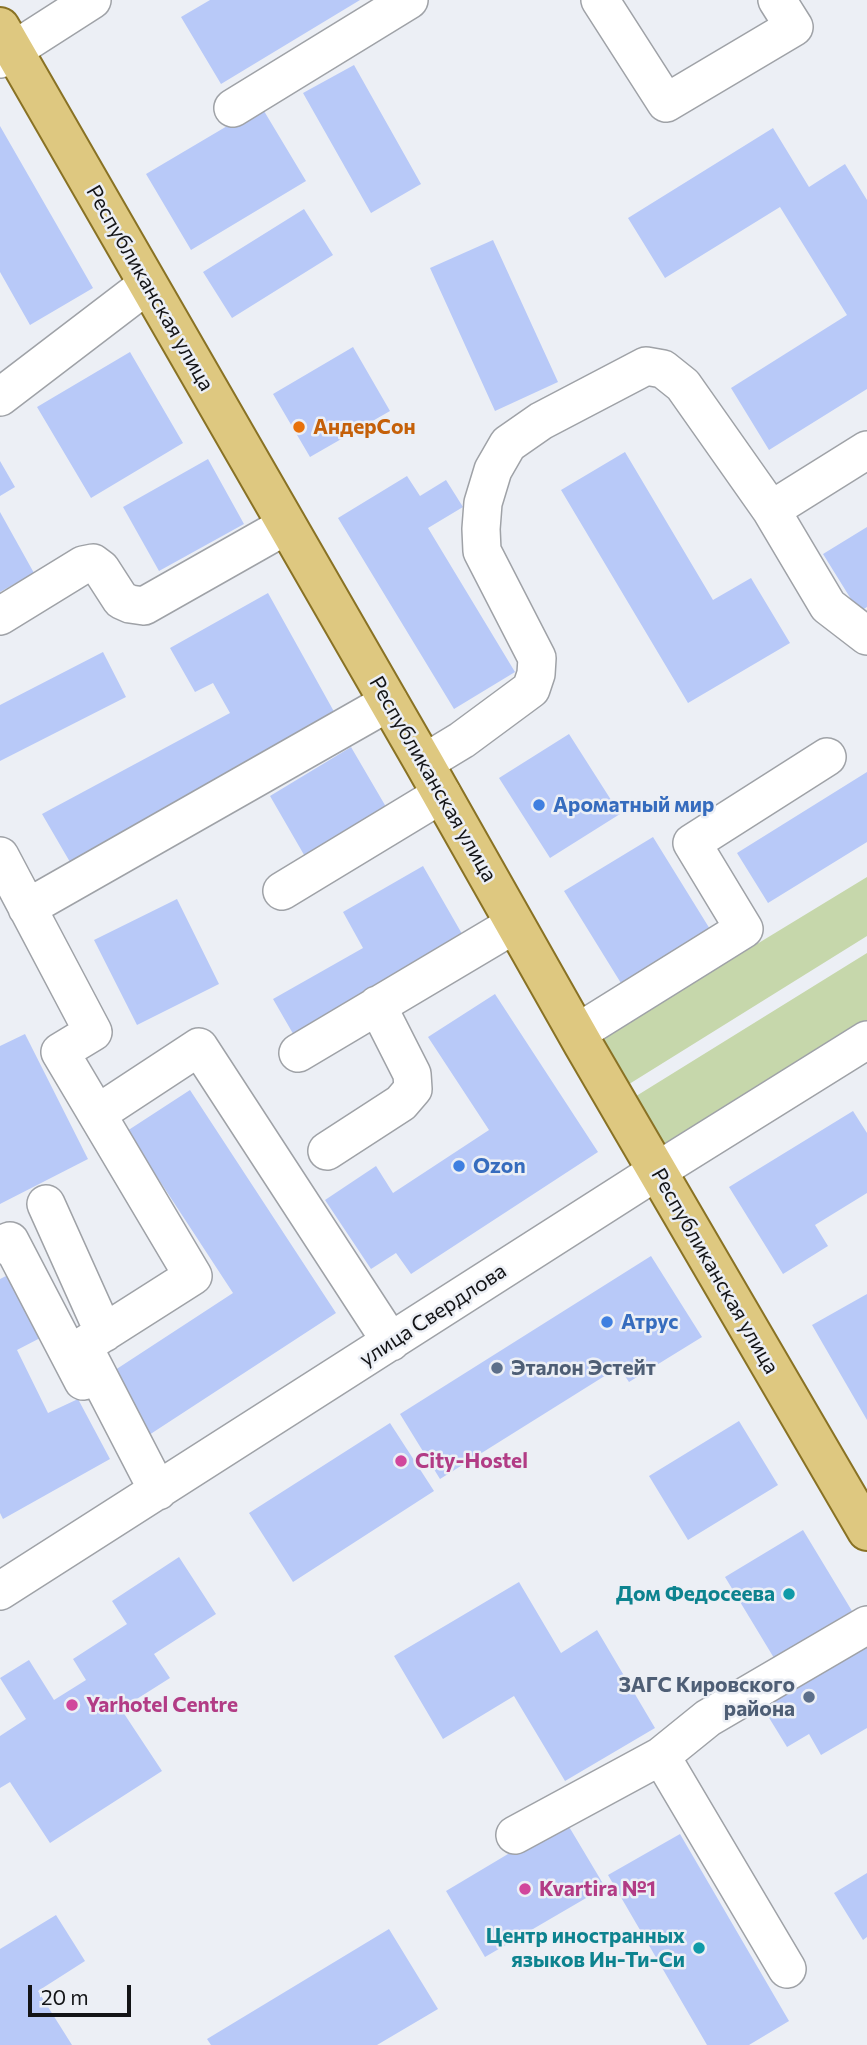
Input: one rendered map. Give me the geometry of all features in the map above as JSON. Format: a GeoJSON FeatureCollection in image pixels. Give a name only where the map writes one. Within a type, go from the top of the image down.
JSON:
{"type":"FeatureCollection","features":[{"type":"Feature","properties":{"kind":"main road","name":"Республиканская улица"},"geometry":{"type":"LineString","coordinates":[[5,45],[148,284],[577,1033],[867,1531]]}},
{"type":"Feature","properties":{"kind":"street"},"geometry":{"type":"LineString","coordinates":[[5,45],[92,0]]}},
{"type":"Feature","properties":{"kind":"street"},"geometry":{"type":"LineString","coordinates":[[233,108],[409,0]]}},
{"type":"Feature","properties":{"kind":"street"},"geometry":{"type":"LineString","coordinates":[[600,0],[666,103],[794,27],[777,0]]}},
{"type":"Feature","properties":{"kind":"street"},"geometry":{"type":"LineString","coordinates":[[0,397],[148,284]]}},
{"type":"Feature","properties":{"kind":"street"},"geometry":{"type":"LineString","coordinates":[[282,891],[433,778],[462,740],[531,689],[537,658],[482,551],[483,503],[493,470],[508,444],[541,421],[646,366],[663,369],[682,385],[771,510],[828,606],[867,636]]}},
{"type":"Feature","properties":{"kind":"street"},"geometry":{"type":"LineString","coordinates":[[771,510],[867,450]]}},
{"type":"Feature","properties":{"kind":"street"},"geometry":{"type":"LineString","coordinates":[[0,616],[83,565],[93,563],[101,569],[121,600],[144,606],[287,525]]}},
{"type":"Feature","properties":{"kind":"street"},"geometry":{"type":"LineString","coordinates":[[27,908],[389,702]]}},
{"type":"Feature","properties":{"kind":"street"},"geometry":{"type":"LineString","coordinates":[[577,1033],[744,929],[692,843],[827,757]]}},
{"type":"Feature","properties":{"kind":"street"},"geometry":{"type":"LineString","coordinates":[[1,862],[93,1032],[60,1052],[193,1276],[83,1346],[152,1495]]}},
{"type":"Feature","properties":{"kind":"street"},"geometry":{"type":"LineString","coordinates":[[298,1053],[515,924]]}},
{"type":"Feature","properties":{"kind":"street"},"geometry":{"type":"LineString","coordinates":[[327,1151],[401,1103],[413,1090],[412,1074],[377,1006]]}},
{"type":"Feature","properties":{"kind":"street","name":"улица Свердлова"},"geometry":{"type":"LineString","coordinates":[[0,1591],[867,1040]]}},
{"type":"Feature","properties":{"kind":"street"},"geometry":{"type":"LineString","coordinates":[[97,1114],[199,1047],[391,1342]]}},
{"type":"Feature","properties":{"kind":"street"},"geometry":{"type":"LineString","coordinates":[[46,1204],[104,1333]]}},
{"type":"Feature","properties":{"kind":"street"},"geometry":{"type":"LineString","coordinates":[[0,1245],[10,1241],[152,1495]]}},
{"type":"Feature","properties":{"kind":"street"},"geometry":{"type":"LineString","coordinates":[[514,1835],[661,1756],[708,1718],[867,1625]]}},
{"type":"Feature","properties":{"kind":"street"},"geometry":{"type":"LineString","coordinates":[[661,1756],[787,1969]]}},
{"type":"Feature","properties":{"kind":"green space"},"geometry":{"type":"Polygon","coordinates":[[[867,877],[867,936],[626,1086],[601,1039],[867,877]]]}},
{"type":"Feature","properties":{"kind":"green space"},"geometry":{"type":"Polygon","coordinates":[[[867,953],[867,1024],[661,1152],[633,1098],[867,953]]]}},
{"type":"Feature","properties":{"kind":"building"},"geometry":{"type":"Polygon","coordinates":[[[210,0],[360,0],[221,84],[181,17],[210,0]]]}},
{"type":"Feature","properties":{"kind":"building"},"geometry":{"type":"Polygon","coordinates":[[[354,65],[421,184],[371,213],[303,93],[354,65]]]}},
{"type":"Feature","properties":{"kind":"building"},"geometry":{"type":"Polygon","coordinates":[[[261,106],[306,181],[191,250],[146,174],[261,106]]]}},
{"type":"Feature","properties":{"kind":"building"},"geometry":{"type":"Polygon","coordinates":[[[0,126],[93,288],[30,325],[0,272],[0,126]]]}},
{"type":"Feature","properties":{"kind":"building"},"geometry":{"type":"Polygon","coordinates":[[[773,128],[809,187],[845,164],[867,200],[867,389],[769,450],[731,388],[847,315],[780,207],[665,278],[628,218],[773,128]]]}},
{"type":"Feature","properties":{"kind":"building"},"geometry":{"type":"Polygon","coordinates":[[[304,209],[333,255],[232,318],[203,272],[304,209]]]}},
{"type":"Feature","properties":{"kind":"building"},"geometry":{"type":"Polygon","coordinates":[[[493,240],[558,382],[495,411],[430,268],[493,240]]]}},
{"type":"Feature","properties":{"kind":"building"},"geometry":{"type":"Polygon","coordinates":[[[353,347],[390,411],[310,457],[273,394],[353,347]]]}},
{"type":"Feature","properties":{"kind":"building"},"geometry":{"type":"Polygon","coordinates":[[[130,352],[183,443],[91,498],[37,407],[130,352]]]}},
{"type":"Feature","properties":{"kind":"building"},"geometry":{"type":"Polygon","coordinates":[[[625,452],[713,600],[751,578],[790,643],[688,703],[561,490],[625,452]]]}},
{"type":"Feature","properties":{"kind":"building"},"geometry":{"type":"Polygon","coordinates":[[[208,459],[244,524],[159,571],[123,507],[208,459]]]}},
{"type":"Feature","properties":{"kind":"building"},"geometry":{"type":"Polygon","coordinates":[[[0,461],[15,487],[0,496],[0,461]]]}},
{"type":"Feature","properties":{"kind":"building"},"geometry":{"type":"Polygon","coordinates":[[[407,476],[420,496],[446,480],[463,507],[428,528],[515,672],[454,709],[338,518],[407,476]]]}},
{"type":"Feature","properties":{"kind":"building"},"geometry":{"type":"Polygon","coordinates":[[[0,512],[34,573],[0,592],[0,512]]]}},
{"type":"Feature","properties":{"kind":"building"},"geometry":{"type":"Polygon","coordinates":[[[867,527],[867,607],[859,612],[823,554],[867,527]]]}},
{"type":"Feature","properties":{"kind":"building"},"geometry":{"type":"Polygon","coordinates":[[[268,593],[337,717],[70,862],[42,814],[230,713],[213,683],[195,692],[170,648],[268,593]]]}},
{"type":"Feature","properties":{"kind":"building"},"geometry":{"type":"Polygon","coordinates":[[[103,652],[126,697],[0,761],[0,705],[103,652]]]}},
{"type":"Feature","properties":{"kind":"building"},"geometry":{"type":"Polygon","coordinates":[[[569,734],[620,814],[550,858],[499,778],[569,734]]]}},
{"type":"Feature","properties":{"kind":"building"},"geometry":{"type":"Polygon","coordinates":[[[351,747],[389,812],[307,860],[270,796],[351,747]]]}},
{"type":"Feature","properties":{"kind":"building"},"geometry":{"type":"Polygon","coordinates":[[[867,772],[867,842],[768,903],[737,853],[867,772]]]}},
{"type":"Feature","properties":{"kind":"building"},"geometry":{"type":"Polygon","coordinates":[[[653,837],[713,934],[624,988],[564,891],[653,837]]]}},
{"type":"Feature","properties":{"kind":"building"},"geometry":{"type":"Polygon","coordinates":[[[423,866],[469,946],[299,1044],[273,999],[363,948],[343,912],[423,866]]]}},
{"type":"Feature","properties":{"kind":"building"},"geometry":{"type":"Polygon","coordinates":[[[177,899],[219,984],[137,1025],[94,940],[177,899]]]}},
{"type":"Feature","properties":{"kind":"building"},"geometry":{"type":"Polygon","coordinates":[[[495,994],[598,1152],[411,1274],[396,1253],[371,1269],[325,1200],[376,1166],[393,1193],[489,1130],[428,1037],[495,994]]]}},
{"type":"Feature","properties":{"kind":"building"},"geometry":{"type":"Polygon","coordinates":[[[25,1034],[88,1159],[0,1204],[0,1046],[25,1034]]]}},
{"type":"Feature","properties":{"kind":"building"},"geometry":{"type":"Polygon","coordinates":[[[190,1090],[336,1313],[149,1435],[109,1374],[233,1293],[127,1131],[190,1090]]]}},
{"type":"Feature","properties":{"kind":"building"},"geometry":{"type":"Polygon","coordinates":[[[853,1111],[867,1133],[867,1193],[815,1225],[828,1246],[783,1274],[729,1187],[853,1111]]]}},
{"type":"Feature","properties":{"kind":"building"},"geometry":{"type":"Polygon","coordinates":[[[651,1256],[702,1337],[629,1382],[619,1367],[440,1479],[400,1414],[651,1256]]]}},
{"type":"Feature","properties":{"kind":"building"},"geometry":{"type":"Polygon","coordinates":[[[12,1273],[44,1336],[17,1350],[48,1413],[78,1399],[110,1459],[3,1519],[0,1513],[0,1279],[12,1273]]]}},
{"type":"Feature","properties":{"kind":"building"},"geometry":{"type":"Polygon","coordinates":[[[867,1294],[867,1420],[812,1325],[867,1294]]]}},
{"type":"Feature","properties":{"kind":"building"},"geometry":{"type":"Polygon","coordinates":[[[739,1421],[778,1485],[688,1540],[649,1476],[739,1421]]]}},
{"type":"Feature","properties":{"kind":"building"},"geometry":{"type":"Polygon","coordinates":[[[390,1423],[434,1491],[293,1582],[249,1513],[390,1423]]]}},
{"type":"Feature","properties":{"kind":"building","name":"Дом Федосеева"},"geometry":{"type":"Polygon","coordinates":[[[803,1530],[852,1611],[774,1658],[725,1577],[803,1530]]]}},
{"type":"Feature","properties":{"kind":"building","name":"Yarhotel Centre"},"geometry":{"type":"Polygon","coordinates":[[[179,1557],[216,1614],[154,1654],[170,1678],[121,1709],[162,1771],[50,1843],[10,1782],[0,1788],[0,1736],[26,1719],[0,1678],[29,1660],[54,1700],[86,1680],[73,1659],[127,1624],[112,1601],[179,1557]]]}},
{"type":"Feature","properties":{"kind":"building"},"geometry":{"type":"Polygon","coordinates":[[[519,1582],[561,1653],[597,1630],[655,1728],[565,1781],[514,1696],[443,1739],[394,1656],[519,1582]]]}},
{"type":"Feature","properties":{"kind":"building"},"geometry":{"type":"Polygon","coordinates":[[[867,1646],[867,1728],[821,1755],[809,1734],[787,1747],[763,1708],[867,1646]]]}},
{"type":"Feature","properties":{"kind":"building","name":"Kvartira №1"},"geometry":{"type":"Polygon","coordinates":[[[565,1820],[605,1887],[485,1957],[446,1891],[565,1820]]]}},
{"type":"Feature","properties":{"kind":"building","name":"Центр иностранных языков Ин-Ти-Си"},"geometry":{"type":"Polygon","coordinates":[[[680,1834],[789,2021],[749,2045],[707,2045],[608,1875],[680,1834]]]}},
{"type":"Feature","properties":{"kind":"building"},"geometry":{"type":"Polygon","coordinates":[[[867,1873],[867,1937],[863,1940],[834,1893],[867,1873]]]}},
{"type":"Feature","properties":{"kind":"building"},"geometry":{"type":"Polygon","coordinates":[[[56,1915],[85,1961],[38,1991],[72,2045],[0,2045],[0,1949],[56,1915]]]}},
{"type":"Feature","properties":{"kind":"building"},"geometry":{"type":"Polygon","coordinates":[[[389,1929],[438,2009],[377,2045],[211,2045],[207,2039],[389,1929]]]}},
{"type":"Feature","properties":{"kind":"place","name":"АндерСон"},"geometry":{"type":"Point","coordinates":[299,427]}},
{"type":"Feature","properties":{"kind":"place","name":"Ароматный мир"},"geometry":{"type":"Point","coordinates":[539,805]}},
{"type":"Feature","properties":{"kind":"place","name":"Ozon"},"geometry":{"type":"Point","coordinates":[459,1166]}},
{"type":"Feature","properties":{"kind":"place","name":"Атрус"},"geometry":{"type":"Point","coordinates":[607,1322]}},
{"type":"Feature","properties":{"kind":"place","name":"Эталон Эстейт"},"geometry":{"type":"Point","coordinates":[497,1368]}},
{"type":"Feature","properties":{"kind":"place","name":"City-Hostel"},"geometry":{"type":"Point","coordinates":[401,1461]}},
{"type":"Feature","properties":{"kind":"place","name":"Дом Федосеева"},"geometry":{"type":"Point","coordinates":[789,1594]}},
{"type":"Feature","properties":{"kind":"place","name":"ЗАГС Кировского района"},"geometry":{"type":"Point","coordinates":[809,1697]}},
{"type":"Feature","properties":{"kind":"place","name":"Yarhotel Centre"},"geometry":{"type":"Point","coordinates":[72,1705]}},
{"type":"Feature","properties":{"kind":"place","name":"Kvartira №1"},"geometry":{"type":"Point","coordinates":[525,1889]}},
{"type":"Feature","properties":{"kind":"place","name":"Центр иностранных языков Ин-Ти-Си"},"geometry":{"type":"Point","coordinates":[699,1948]}}]}
